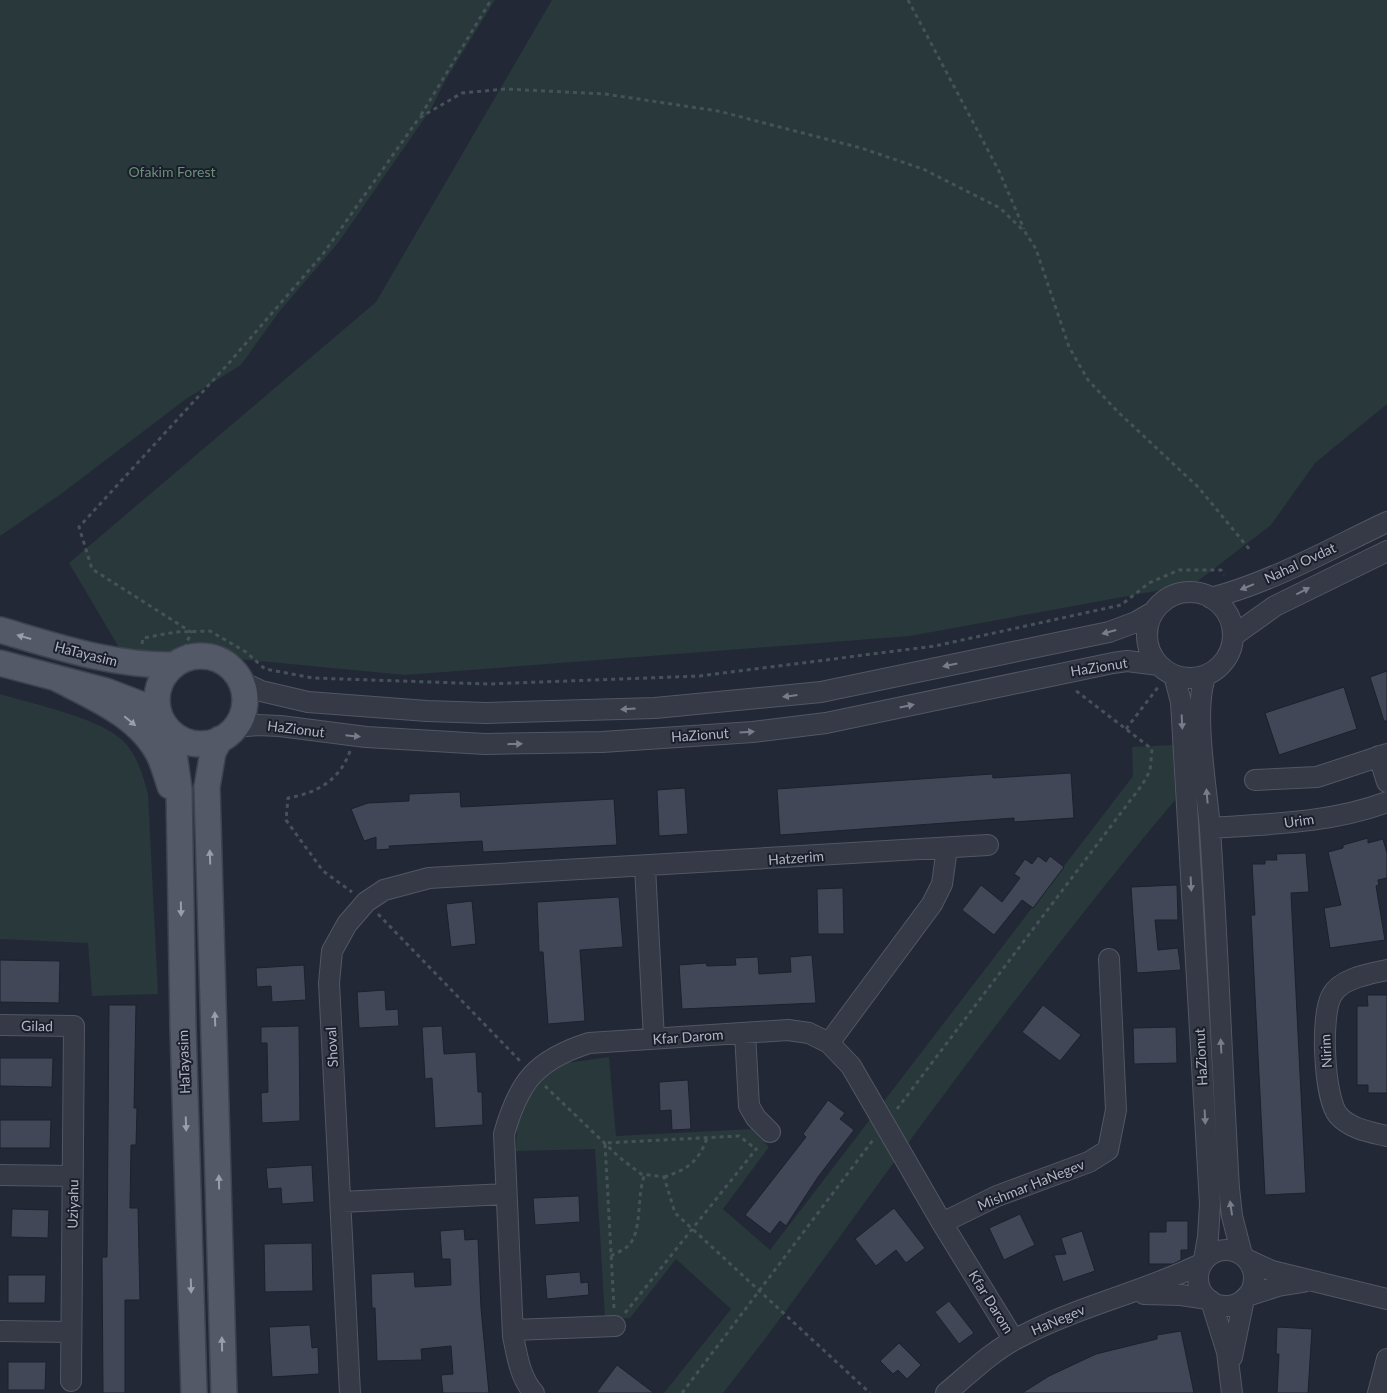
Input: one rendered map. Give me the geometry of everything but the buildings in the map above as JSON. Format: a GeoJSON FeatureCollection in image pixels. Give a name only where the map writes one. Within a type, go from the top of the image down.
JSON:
{"type":"FeatureCollection","features":[{"type":"Feature","properties":{"kind":"main road","name":"HaTayasim"},"geometry":{"type":"LineString","coordinates":[[0,630],[93,657],[125,663],[174,665]]}},
{"type":"Feature","properties":{"kind":"main road"},"geometry":{"type":"LineString","coordinates":[[224,1393],[207,787],[213,752],[227,733],[244,706],[244,692],[240,681],[230,668],[207,657],[190,658],[174,665],[159,685],[158,711],[161,719],[171,732],[194,743],[227,733]]}},
{"type":"Feature","properties":{"kind":"main road"},"geometry":{"type":"LineString","coordinates":[[0,663],[106,691],[158,711]]}},
{"type":"Feature","properties":{"kind":"main road"},"geometry":{"type":"LineString","coordinates":[[58,679],[115,709],[143,733],[159,756],[170,786],[180,825]]}},
{"type":"Feature","properties":{"kind":"main road","name":"HaTayasim"},"geometry":{"type":"LineString","coordinates":[[171,732],[178,768],[180,825],[194,1393]]}},
{"type":"Feature","properties":{"kind":"street","name":"Nahal Ovdat"},"geometry":{"type":"LineString","coordinates":[[1211,598],[1234,592],[1269,578],[1387,522]]}},
{"type":"Feature","properties":{"kind":"street","name":"Nahal Ovdat"},"geometry":{"type":"LineString","coordinates":[[1232,636],[1275,606],[1387,551]]}},
{"type":"Feature","properties":{"kind":"street"},"geometry":{"type":"LineString","coordinates":[[1195,593],[1211,598],[1224,610],[1229,618],[1232,636],[1230,650],[1223,662],[1206,675],[1187,678],[1168,671],[1150,651],[1147,636],[1153,612],[1164,601],[1179,594],[1195,593]]}},
{"type":"Feature","properties":{"kind":"street","name":"HaZionut"},"geometry":{"type":"LineString","coordinates":[[240,681],[261,691],[308,702],[427,711],[486,713],[655,708],[821,692],[1109,632],[1136,622],[1153,612]]}},
{"type":"Feature","properties":{"kind":"street","name":"HaZionut"},"geometry":{"type":"LineString","coordinates":[[227,733],[257,725],[442,743],[602,742],[753,732],[826,723],[1127,661],[1168,671],[1181,702],[1210,1204],[1208,1238],[1202,1262]]}},
{"type":"Feature","properties":{"kind":"street","name":"HaZionut"},"geometry":{"type":"LineString","coordinates":[[1206,675],[1202,685],[1199,706],[1210,828],[1228,1188],[1232,1216],[1245,1258]]}},
{"type":"Feature","properties":{"kind":"street"},"geometry":{"type":"LineString","coordinates":[[1255,780],[1317,777],[1383,755],[1387,782]]}},
{"type":"Feature","properties":{"kind":"street","name":"Urim"},"geometry":{"type":"LineString","coordinates":[[1210,828],[1293,823],[1341,814],[1387,802]]}},
{"type":"Feature","properties":{"kind":"street","name":"Hatzerim"},"geometry":{"type":"LineString","coordinates":[[366,902],[384,890],[429,878],[645,867],[988,845]]}},
{"type":"Feature","properties":{"kind":"street"},"geometry":{"type":"LineString","coordinates":[[829,1043],[932,904],[942,884],[947,848]]}},
{"type":"Feature","properties":{"kind":"street"},"geometry":{"type":"LineString","coordinates":[[645,867],[654,1039]]}},
{"type":"Feature","properties":{"kind":"street","name":"Shoval"},"geometry":{"type":"LineString","coordinates":[[350,1393],[329,983],[332,951],[347,924],[366,902]]}},
{"type":"Feature","properties":{"kind":"street","name":"Mishmar HaNegev"},"geometry":{"type":"LineString","coordinates":[[942,1223],[997,1196],[1089,1162],[1108,1150],[1116,1110],[1110,959]]}},
{"type":"Feature","properties":{"kind":"street","name":"Nirim"},"geometry":{"type":"LineString","coordinates":[[1387,970],[1347,982],[1332,993],[1325,1011],[1328,1078],[1337,1114],[1350,1126],[1387,1136]]}},
{"type":"Feature","properties":{"kind":"street","name":"Gilad"},"geometry":{"type":"LineString","coordinates":[[0,1025],[74,1026]]}},
{"type":"Feature","properties":{"kind":"street","name":"Uziyahu"},"geometry":{"type":"LineString","coordinates":[[71,1381],[74,1026]]}},
{"type":"Feature","properties":{"kind":"street","name":"Kfar Darom"},"geometry":{"type":"LineString","coordinates":[[534,1393],[527,1386],[519,1363],[513,1330],[504,1134],[512,1109],[525,1084],[542,1064],[565,1051],[589,1043],[788,1030],[809,1033],[829,1043],[851,1066],[942,1223],[1014,1340]]}},
{"type":"Feature","properties":{"kind":"street"},"geometry":{"type":"LineString","coordinates":[[745,1033],[749,1106],[756,1118],[770,1132]]}},
{"type":"Feature","properties":{"kind":"street"},"geometry":{"type":"LineString","coordinates":[[0,1175],[73,1176]]}},
{"type":"Feature","properties":{"kind":"street"},"geometry":{"type":"LineString","coordinates":[[341,1202],[506,1194]]}},
{"type":"Feature","properties":{"kind":"street"},"geometry":{"type":"LineString","coordinates":[[1232,1393],[1224,1338],[1209,1300],[1198,1283],[1202,1262],[1220,1250],[1231,1250],[1272,1270],[1387,1298]]}},
{"type":"Feature","properties":{"kind":"street"},"geometry":{"type":"LineString","coordinates":[[1230,1369],[1245,1297],[1254,1278],[1245,1258]]}},
{"type":"Feature","properties":{"kind":"street","name":"HaNegev"},"geometry":{"type":"LineString","coordinates":[[946,1393],[1014,1340],[1057,1319],[1127,1295],[1202,1262]]}},
{"type":"Feature","properties":{"kind":"street"},"geometry":{"type":"LineString","coordinates":[[1209,1300],[1230,1305],[1245,1297],[1278,1286],[1312,1281]]}},
{"type":"Feature","properties":{"kind":"street","name":"HaNegev"},"geometry":{"type":"LineString","coordinates":[[1127,1295],[1158,1294],[1209,1300]]}},
{"type":"Feature","properties":{"kind":"street"},"geometry":{"type":"LineString","coordinates":[[513,1330],[614,1326]]}},
{"type":"Feature","properties":{"kind":"street"},"geometry":{"type":"LineString","coordinates":[[0,1330],[71,1332]]}},
{"type":"Feature","properties":{"kind":"street"},"geometry":{"type":"LineString","coordinates":[[1378,1393],[1387,1359]]}},
{"type":"Feature","properties":{"kind":"path"},"geometry":{"type":"LineString","coordinates":[[191,632],[92,569],[79,527],[228,364],[323,254],[419,118],[491,0]]}},
{"type":"Feature","properties":{"kind":"path"},"geometry":{"type":"LineString","coordinates":[[908,0],[999,171],[1025,232],[1036,249],[1069,347],[1088,380],[1117,411],[1199,488],[1250,550]]}},
{"type":"Feature","properties":{"kind":"path"},"geometry":{"type":"LineString","coordinates":[[419,118],[462,94],[506,89],[605,94],[718,111],[861,148],[923,169],[1000,208],[1025,232]]}},
{"type":"Feature","properties":{"kind":"path"},"geometry":{"type":"LineString","coordinates":[[1126,729],[1168,671]]}},
{"type":"Feature","properties":{"kind":"path"},"geometry":{"type":"LineString","coordinates":[[682,1393],[1142,785],[1150,771],[1152,749],[1056,675]]}},
{"type":"Feature","properties":{"kind":"path"},"geometry":{"type":"LineString","coordinates":[[614,1326],[770,1132]]}},
{"type":"Feature","properties":{"kind":"path"},"geometry":{"type":"LineString","coordinates":[[614,1326],[605,1143],[740,1136],[756,1149]]}},
{"type":"Feature","properties":{"kind":"path"},"geometry":{"type":"LineString","coordinates":[[664,1177],[682,1172],[694,1162],[702,1151],[707,1138]]}},
{"type":"Feature","properties":{"kind":"path"},"geometry":{"type":"LineString","coordinates":[[611,1256],[628,1246],[634,1237],[640,1184],[645,1174]]}},
{"type":"Feature","properties":{"kind":"green space","name":"Ofakim Forest"},"geometry":{"type":"Polygon","coordinates":[[[0,0],[495,0],[445,81],[431,109],[338,243],[279,312],[241,365],[186,399],[61,494],[0,536],[0,0]]]}},
{"type":"Feature","properties":{"kind":"green space"},"geometry":{"type":"Polygon","coordinates":[[[552,0],[1387,0],[1387,404],[1315,463],[1271,525],[1194,584],[910,636],[405,675],[195,655],[124,656],[69,563],[376,302],[552,0]]]}},
{"type":"Feature","properties":{"kind":"green space"},"geometry":{"type":"Polygon","coordinates":[[[0,694],[68,714],[103,727],[127,745],[135,756],[148,794],[158,994],[92,996],[88,943],[0,939],[0,694]]]}},
{"type":"Feature","properties":{"kind":"green space"},"geometry":{"type":"Polygon","coordinates":[[[1173,745],[1175,800],[1102,889],[995,1026],[745,1365],[723,1393],[664,1393],[731,1309],[676,1259],[630,1318],[605,1319],[595,1149],[516,1151],[517,1123],[530,1096],[545,1076],[567,1063],[609,1057],[616,1136],[752,1129],[769,1147],[723,1209],[770,1250],[1133,776],[1132,747],[1173,745]]]}}]}
